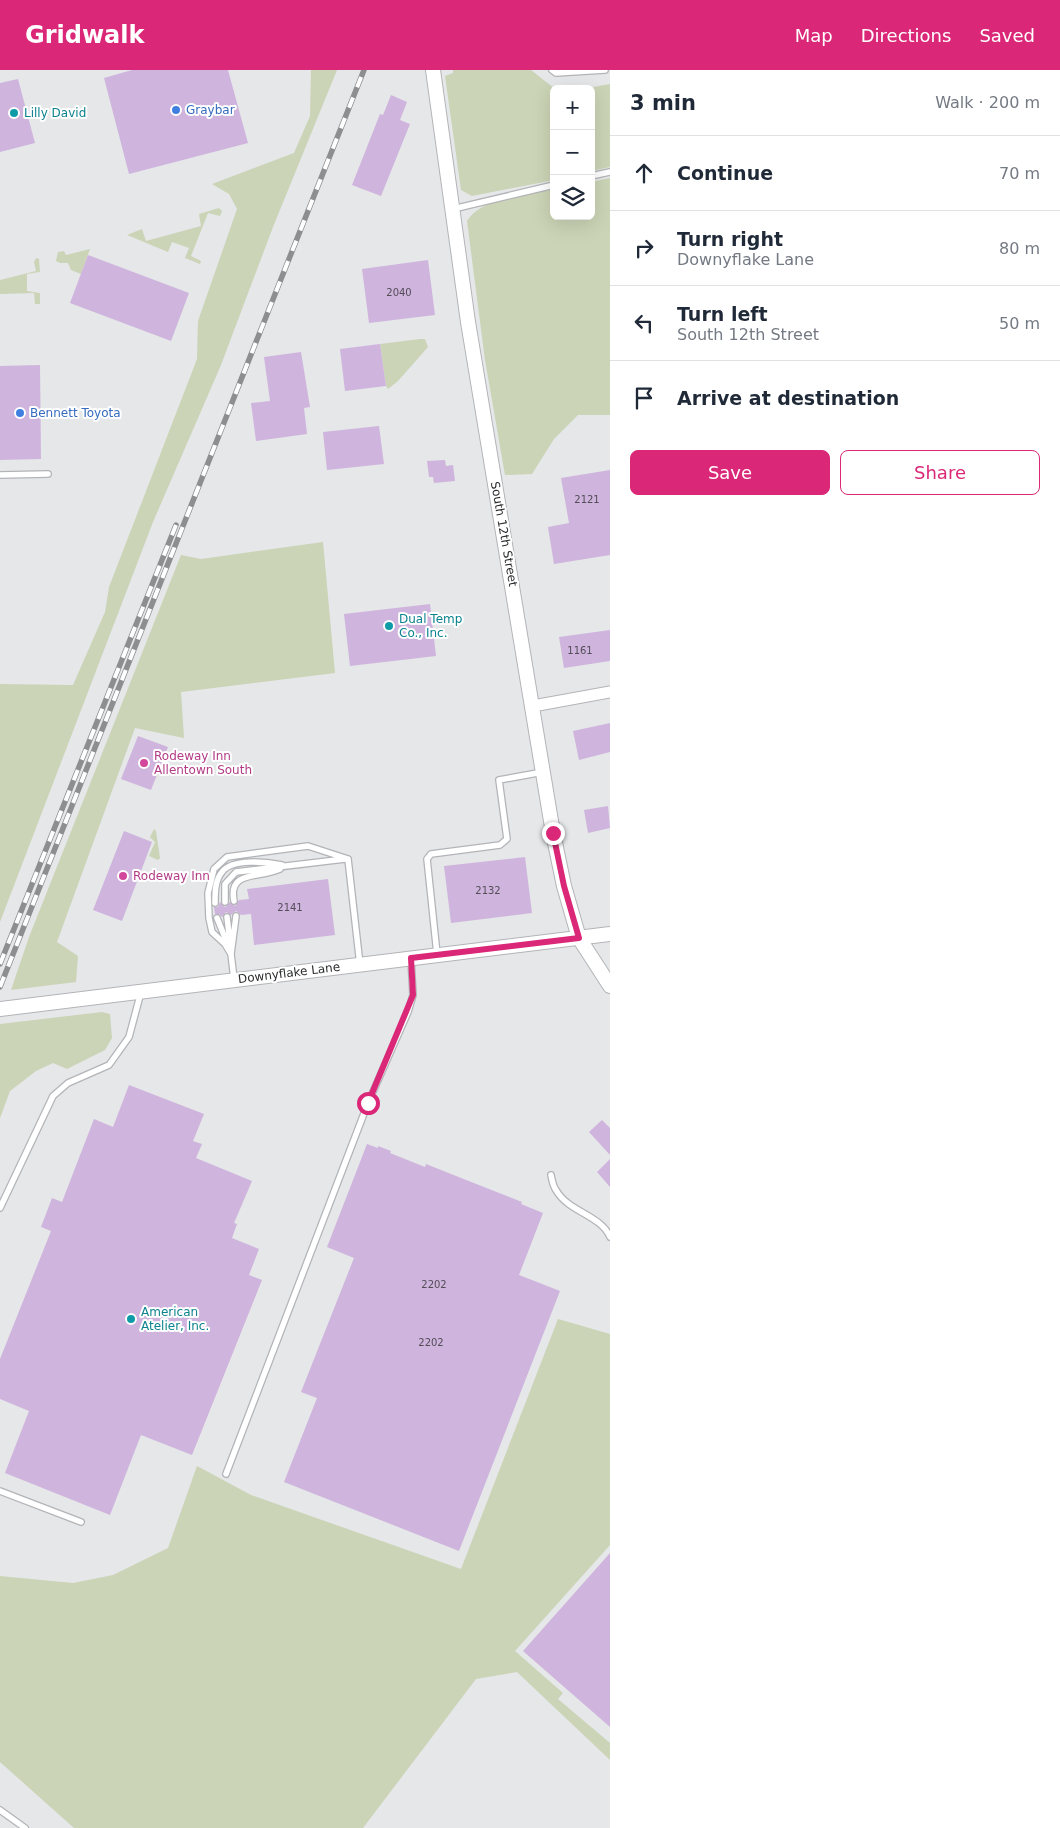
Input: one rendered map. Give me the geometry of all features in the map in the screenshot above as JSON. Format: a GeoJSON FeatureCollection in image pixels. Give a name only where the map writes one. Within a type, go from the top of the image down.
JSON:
{"type":"FeatureCollection","features":[{"type":"Feature","properties":{"kind":"street","name":"South 12th Street"},"geometry":{"type":"LineString","coordinates":[[433,70],[468,322],[543,772],[564,886],[579,938],[610,986]]}},
{"type":"Feature","properties":{"kind":"street"},"geometry":{"type":"LineString","coordinates":[[532,706],[610,692]]}},
{"type":"Feature","properties":{"kind":"street","name":"Downyflake Lane"},"geometry":{"type":"LineString","coordinates":[[0,1009],[610,934]]}},
{"type":"Feature","properties":{"kind":"lane"},"geometry":{"type":"LineString","coordinates":[[552,70],[556,74],[605,70]]}},
{"type":"Feature","properties":{"kind":"lane"},"geometry":{"type":"LineString","coordinates":[[595,175],[610,172]]}},
{"type":"Feature","properties":{"kind":"lane"},"geometry":{"type":"LineString","coordinates":[[453,209],[550,186]]}},
{"type":"Feature","properties":{"kind":"lane"},"geometry":{"type":"LineString","coordinates":[[0,475],[48,474]]}},
{"type":"Feature","properties":{"kind":"lane"},"geometry":{"type":"LineString","coordinates":[[437,955],[426,859],[431,854],[500,845],[507,839],[499,780],[543,772]]}},
{"type":"Feature","properties":{"kind":"lane"},"geometry":{"type":"LineString","coordinates":[[231,954],[226,944],[212,932],[208,906],[209,886],[214,869],[227,857],[308,846],[348,859]]}},
{"type":"Feature","properties":{"kind":"lane"},"geometry":{"type":"LineString","coordinates":[[225,902],[225,884],[236,872],[348,859]]}},
{"type":"Feature","properties":{"kind":"lane"},"geometry":{"type":"LineString","coordinates":[[348,859],[360,965]]}},
{"type":"Feature","properties":{"kind":"lane"},"geometry":{"type":"LineString","coordinates":[[215,903],[219,878],[222,872],[229,867],[260,862],[287,866]]}},
{"type":"Feature","properties":{"kind":"lane"},"geometry":{"type":"LineString","coordinates":[[234,901],[232,887],[241,878],[270,873],[287,866]]}},
{"type":"Feature","properties":{"kind":"lane"},"geometry":{"type":"LineString","coordinates":[[231,954],[236,916]]}},
{"type":"Feature","properties":{"kind":"lane"},"geometry":{"type":"LineString","coordinates":[[227,917],[235,980]]}},
{"type":"Feature","properties":{"kind":"lane"},"geometry":{"type":"LineString","coordinates":[[217,918],[231,954]]}},
{"type":"Feature","properties":{"kind":"lane"},"geometry":{"type":"LineString","coordinates":[[226,1474],[368,1103],[408,1012],[413,995],[411,958]]}},
{"type":"Feature","properties":{"kind":"lane"},"geometry":{"type":"LineString","coordinates":[[0,1208],[53,1096],[68,1083],[109,1065],[129,1037],[141,992]]}},
{"type":"Feature","properties":{"kind":"lane"},"geometry":{"type":"LineString","coordinates":[[551,1175],[556,1191],[568,1203],[607,1230],[610,1237]]}},
{"type":"Feature","properties":{"kind":"lane"},"geometry":{"type":"LineString","coordinates":[[0,1491],[81,1522]]}},
{"type":"Feature","properties":{"kind":"lane"},"geometry":{"type":"LineString","coordinates":[[0,1810],[25,1828]]}},
{"type":"Feature","properties":{"kind":"green space"},"geometry":{"type":"Polygon","coordinates":[[[311,70],[337,70],[273,227],[221,365],[153,522],[0,922],[0,684],[73,685],[105,612],[109,587],[197,359],[198,321],[237,209],[229,194],[212,184],[294,153],[310,116],[311,70]]]}},
{"type":"Feature","properties":{"kind":"green space"},"geometry":{"type":"Polygon","coordinates":[[[453,70],[531,70],[550,85],[550,181],[472,196],[461,190],[445,76],[453,73],[453,70]]]}},
{"type":"Feature","properties":{"kind":"green space"},"geometry":{"type":"Polygon","coordinates":[[[610,84],[610,167],[595,170],[595,130],[595,87],[610,84]]]}},
{"type":"Feature","properties":{"kind":"green space"},"geometry":{"type":"Polygon","coordinates":[[[610,178],[610,415],[578,415],[554,439],[532,474],[505,475],[485,360],[467,221],[474,213],[494,202],[550,190],[550,220],[595,220],[595,181],[610,178]]]}},
{"type":"Feature","properties":{"kind":"green space"},"geometry":{"type":"Polygon","coordinates":[[[219,208],[222,211],[220,216],[208,213],[191,256],[201,261],[200,264],[185,258],[189,248],[172,242],[168,252],[127,235],[142,229],[146,241],[201,226],[199,214],[219,208]]]}},
{"type":"Feature","properties":{"kind":"green space"},"geometry":{"type":"Polygon","coordinates":[[[90,249],[81,274],[71,270],[68,263],[56,261],[58,252],[64,251],[66,255],[90,249]]]}},
{"type":"Feature","properties":{"kind":"green space"},"geometry":{"type":"Polygon","coordinates":[[[36,258],[39,259],[40,272],[27,274],[27,291],[40,293],[40,304],[35,304],[34,293],[0,294],[0,280],[36,271],[34,262],[36,258]]]}},
{"type":"Feature","properties":{"kind":"green space"},"geometry":{"type":"Polygon","coordinates":[[[425,339],[428,347],[398,381],[388,389],[380,344],[425,339]]]}},
{"type":"Feature","properties":{"kind":"green space"},"geometry":{"type":"Polygon","coordinates":[[[323,542],[335,673],[181,692],[184,738],[135,728],[57,942],[78,956],[76,982],[11,990],[29,937],[181,555],[201,559],[323,542]]]}},
{"type":"Feature","properties":{"kind":"green space"},"geometry":{"type":"Polygon","coordinates":[[[154,829],[156,831],[160,858],[158,860],[149,856],[155,842],[150,837],[154,829]]]}},
{"type":"Feature","properties":{"kind":"green space"},"geometry":{"type":"Polygon","coordinates":[[[102,1012],[110,1014],[112,1038],[105,1050],[67,1069],[53,1063],[36,1071],[10,1091],[0,1118],[0,1024],[102,1012]]]}},
{"type":"Feature","properties":{"kind":"green space"},"geometry":{"type":"Polygon","coordinates":[[[558,1319],[610,1334],[610,1545],[515,1651],[563,1693],[558,1699],[610,1743],[610,1760],[517,1672],[476,1679],[363,1828],[74,1828],[0,1762],[0,1576],[73,1583],[113,1575],[168,1548],[197,1466],[251,1495],[461,1569],[558,1319]]]}},
{"type":"Feature","properties":{"kind":"building","name":"Graybar"},"geometry":{"type":"Polygon","coordinates":[[[132,70],[228,70],[248,143],[129,174],[104,78],[132,70]]]}},
{"type":"Feature","properties":{"kind":"building","name":"Lilly David"},"geometry":{"type":"Polygon","coordinates":[[[18,79],[35,143],[0,152],[0,83],[18,79]]]}},
{"type":"Feature","properties":{"kind":"building"},"geometry":{"type":"Polygon","coordinates":[[[391,95],[407,102],[400,120],[410,124],[381,196],[352,185],[380,114],[383,115],[391,95]]]}},
{"type":"Feature","properties":{"kind":"building"},"geometry":{"type":"Polygon","coordinates":[[[88,255],[189,293],[171,341],[70,303],[88,255]]]}},
{"type":"Feature","properties":{"kind":"building"},"geometry":{"type":"Polygon","coordinates":[[[428,260],[435,315],[369,323],[362,269],[428,260]]]}},
{"type":"Feature","properties":{"kind":"building"},"geometry":{"type":"Polygon","coordinates":[[[380,344],[386,386],[345,391],[340,349],[380,344]]]}},
{"type":"Feature","properties":{"kind":"building"},"geometry":{"type":"Polygon","coordinates":[[[301,352],[310,407],[304,408],[307,434],[256,441],[251,403],[270,401],[264,357],[301,352]]]}},
{"type":"Feature","properties":{"kind":"building","name":"Bennett Toyota"},"geometry":{"type":"Polygon","coordinates":[[[40,365],[41,459],[0,460],[0,366],[40,365]]]}},
{"type":"Feature","properties":{"kind":"building"},"geometry":{"type":"Polygon","coordinates":[[[379,426],[384,464],[327,470],[323,432],[379,426]]]}},
{"type":"Feature","properties":{"kind":"building"},"geometry":{"type":"Polygon","coordinates":[[[445,460],[446,466],[453,465],[455,481],[434,483],[433,477],[429,477],[427,461],[445,460]]]}},
{"type":"Feature","properties":{"kind":"building"},"geometry":{"type":"Polygon","coordinates":[[[610,470],[610,555],[554,564],[548,527],[569,523],[561,478],[610,470]]]}},
{"type":"Feature","properties":{"kind":"building","name":"Dual Temp Co., Inc."},"geometry":{"type":"Polygon","coordinates":[[[430,604],[436,656],[350,666],[344,614],[430,604]]]}},
{"type":"Feature","properties":{"kind":"building"},"geometry":{"type":"Polygon","coordinates":[[[610,630],[610,661],[564,668],[559,637],[610,630]]]}},
{"type":"Feature","properties":{"kind":"building"},"geometry":{"type":"Polygon","coordinates":[[[610,723],[610,752],[579,760],[573,731],[610,723]]]}},
{"type":"Feature","properties":{"kind":"building","name":"Rodeway Inn Allentown South"},"geometry":{"type":"Polygon","coordinates":[[[138,736],[168,747],[151,790],[121,779],[138,736]]]}},
{"type":"Feature","properties":{"kind":"building"},"geometry":{"type":"Polygon","coordinates":[[[608,806],[610,828],[588,833],[584,810],[608,806]]]}},
{"type":"Feature","properties":{"kind":"building","name":"Rodeway Inn"},"geometry":{"type":"Polygon","coordinates":[[[124,831],[152,842],[122,921],[93,910],[124,831]]]}},
{"type":"Feature","properties":{"kind":"building"},"geometry":{"type":"Polygon","coordinates":[[[525,857],[532,913],[451,923],[444,866],[525,857]]]}},
{"type":"Feature","properties":{"kind":"building"},"geometry":{"type":"Polygon","coordinates":[[[328,879],[335,935],[254,945],[251,914],[241,915],[236,911],[231,915],[226,912],[222,917],[219,914],[215,914],[214,907],[218,907],[220,902],[225,907],[230,902],[235,906],[239,900],[249,899],[247,889],[328,879]]]}},
{"type":"Feature","properties":{"kind":"building","name":"American Atelier, Inc."},"geometry":{"type":"Polygon","coordinates":[[[129,1085],[204,1114],[193,1141],[202,1144],[196,1158],[252,1181],[234,1223],[237,1224],[232,1238],[259,1249],[249,1275],[262,1280],[192,1455],[141,1435],[110,1515],[5,1473],[29,1411],[0,1399],[0,1359],[51,1231],[41,1227],[52,1198],[62,1202],[94,1119],[113,1127],[129,1085]]]}},
{"type":"Feature","properties":{"kind":"building"},"geometry":{"type":"Polygon","coordinates":[[[602,1120],[610,1128],[610,1155],[589,1132],[602,1120]]]}},
{"type":"Feature","properties":{"kind":"building"},"geometry":{"type":"Polygon","coordinates":[[[367,1144],[391,1151],[390,1153],[425,1167],[426,1164],[522,1202],[521,1204],[543,1213],[519,1275],[560,1291],[459,1551],[284,1482],[317,1398],[301,1392],[354,1258],[327,1247],[367,1144]]]}},
{"type":"Feature","properties":{"kind":"building"},"geometry":{"type":"Polygon","coordinates":[[[610,1159],[610,1187],[597,1172],[610,1159]]]}},
{"type":"Feature","properties":{"kind":"building"},"geometry":{"type":"Polygon","coordinates":[[[610,1553],[610,1727],[523,1651],[610,1553]]]}},
{"type":"Feature","properties":{"kind":"railway"},"geometry":{"type":"LineString","coordinates":[[0,987],[364,70]]}},
{"type":"Feature","properties":{"kind":"railway"},"geometry":{"type":"LineString","coordinates":[[0,964],[176,525]]}},
{"type":"Feature","properties":{"kind":"place","name":"Graybar"},"geometry":{"type":"Point","coordinates":[176,110]}},
{"type":"Feature","properties":{"kind":"place","name":"Lilly David"},"geometry":{"type":"Point","coordinates":[14,113]}},
{"type":"Feature","properties":{"kind":"place","name":"Bennett Toyota"},"geometry":{"type":"Point","coordinates":[20,413]}},
{"type":"Feature","properties":{"kind":"place","name":"Dual Temp Co., Inc."},"geometry":{"type":"Point","coordinates":[389,626]}},
{"type":"Feature","properties":{"kind":"place","name":"Rodeway Inn Allentown South"},"geometry":{"type":"Point","coordinates":[144,763]}},
{"type":"Feature","properties":{"kind":"place","name":"Rodeway Inn"},"geometry":{"type":"Point","coordinates":[123,876]}},
{"type":"Feature","properties":{"kind":"place","name":"American Atelier, Inc."},"geometry":{"type":"Point","coordinates":[131,1319]}},
{"type":"Feature","properties":{"kind":"route"},"geometry":{"type":"LineString","coordinates":[[368,1103],[398,1030],[408,1012],[413,995],[411,958],[579,938],[564,886],[553,833]]}}]}
